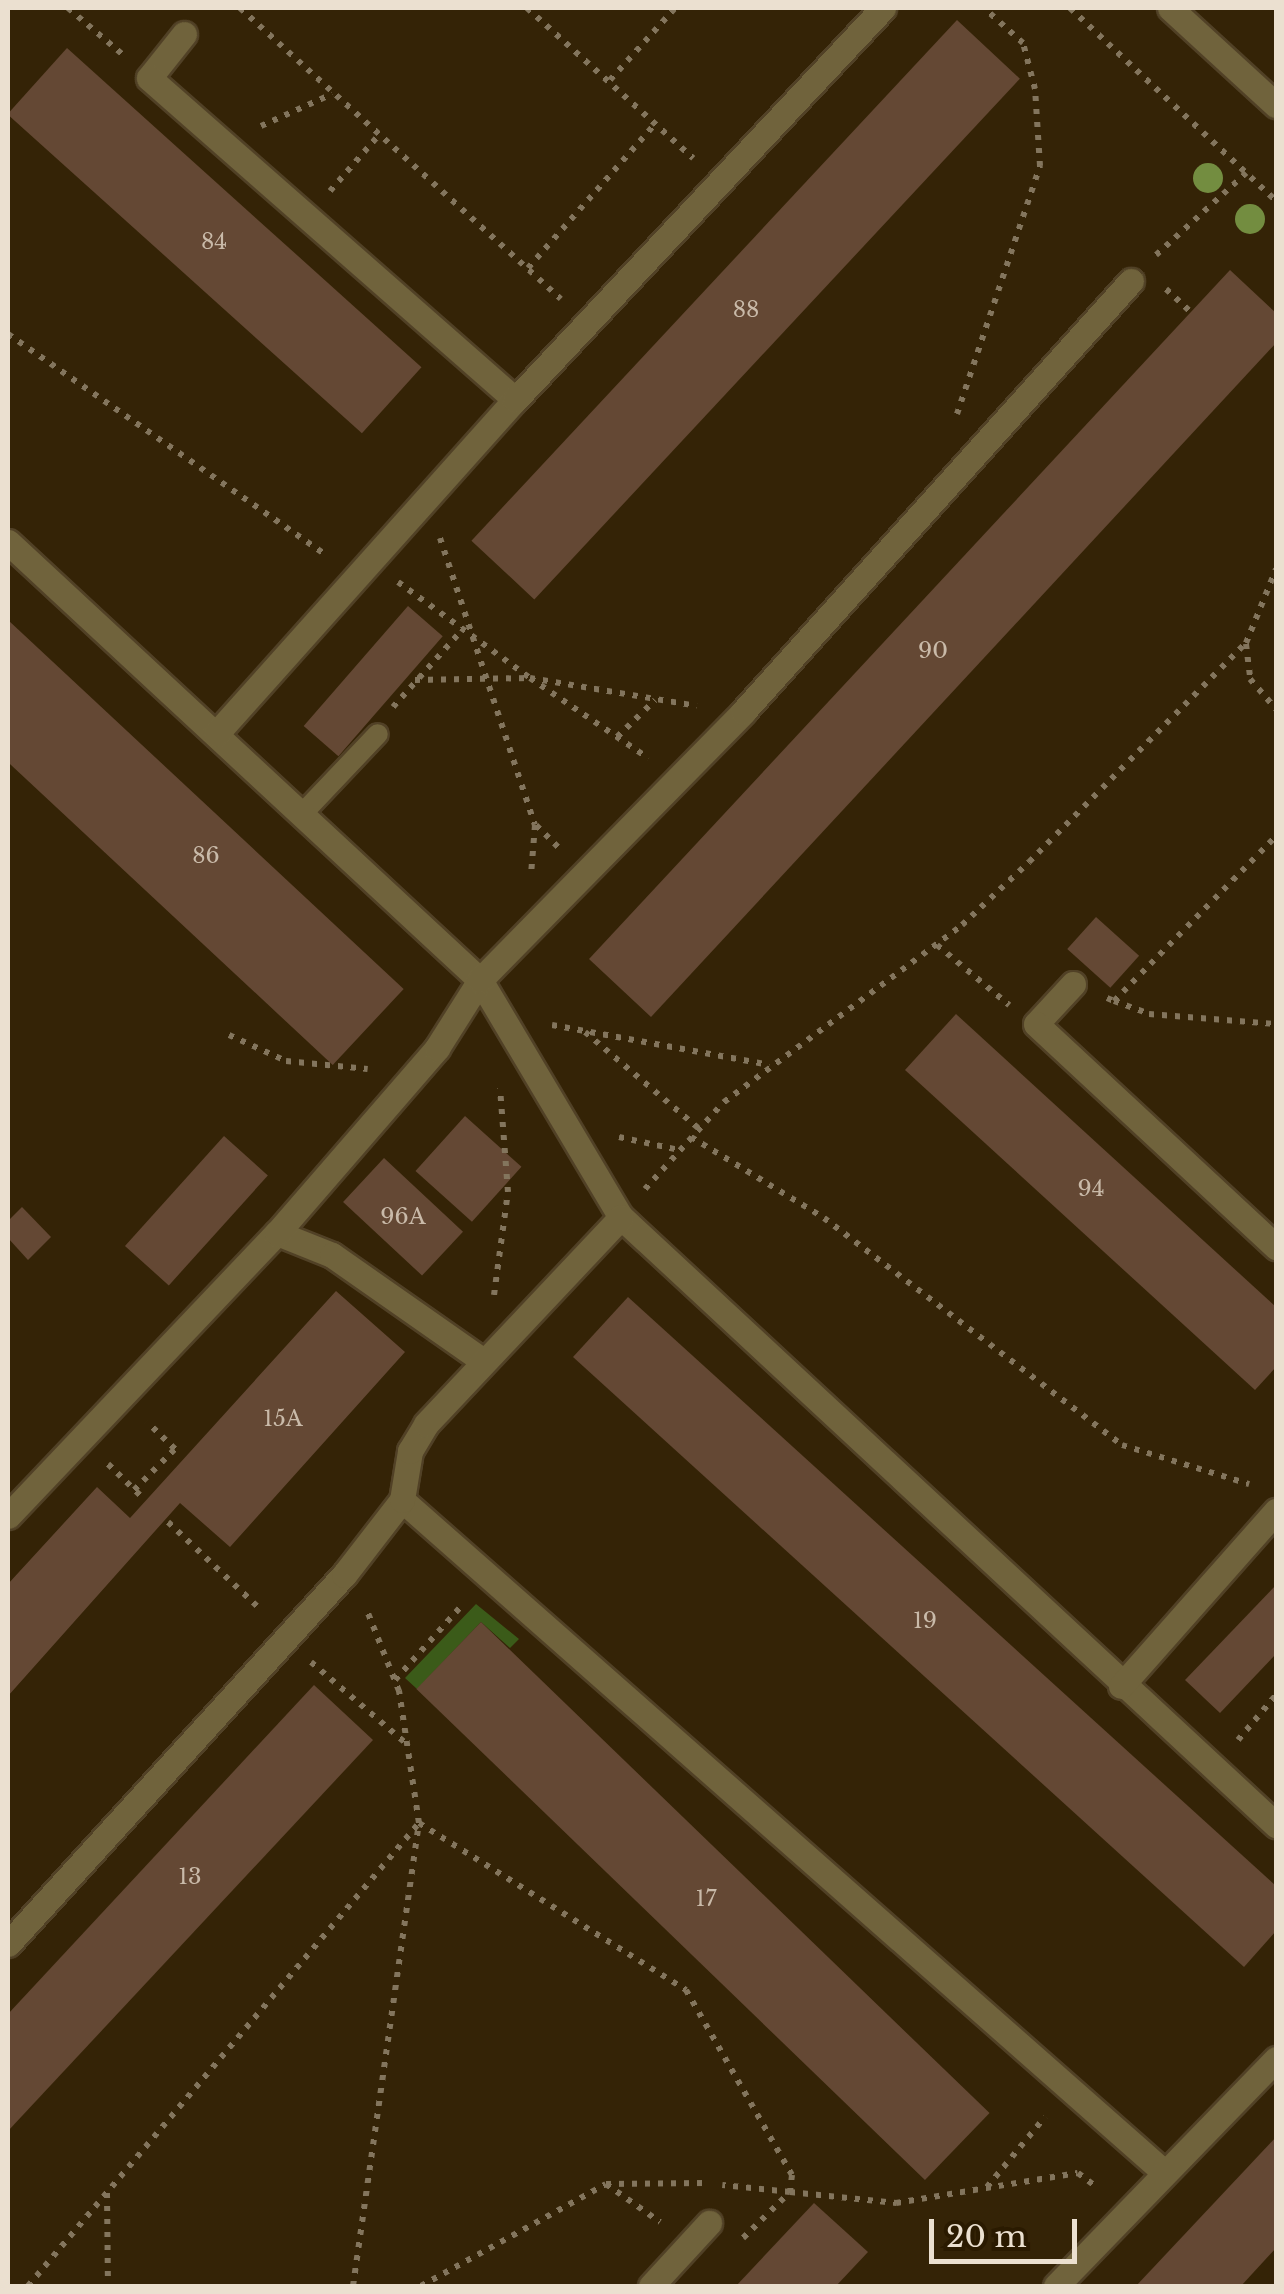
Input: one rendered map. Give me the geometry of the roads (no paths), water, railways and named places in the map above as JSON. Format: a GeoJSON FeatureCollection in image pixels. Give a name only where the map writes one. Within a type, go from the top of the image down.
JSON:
{"type":"FeatureCollection","features":[{"type":"Feature","properties":{"kind":"street"},"geometry":{"type":"LineString","coordinates":[[216,734],[515,400],[883,8]]}},
{"type":"Feature","properties":{"kind":"street"},"geometry":{"type":"LineString","coordinates":[[1170,8],[1276,105]]}},
{"type":"Feature","properties":{"kind":"street"},"geometry":{"type":"LineString","coordinates":[[184,34],[149,78],[515,400]]}},
{"type":"Feature","properties":{"kind":"street"},"geometry":{"type":"LineString","coordinates":[[8,1516],[277,1233],[419,1069],[480,980],[743,712],[1130,281]]}},
{"type":"Feature","properties":{"kind":"street"},"geometry":{"type":"LineString","coordinates":[[8,542],[480,980],[621,1217],[1121,1686],[1276,1825]]}},
{"type":"Feature","properties":{"kind":"street"},"geometry":{"type":"LineString","coordinates":[[1073,984],[1036,1024],[1276,1246]]}},
{"type":"Feature","properties":{"kind":"street"},"geometry":{"type":"LineString","coordinates":[[8,1944],[344,1575],[402,1500],[410,1451],[426,1424],[482,1360],[621,1217]]}},
{"type":"Feature","properties":{"kind":"street"},"geometry":{"type":"LineString","coordinates":[[277,1233],[332,1254],[482,1360]]}},
{"type":"Feature","properties":{"kind":"street"},"geometry":{"type":"LineString","coordinates":[[402,1500],[1164,2172]]}},
{"type":"Feature","properties":{"kind":"street"},"geometry":{"type":"LineString","coordinates":[[1121,1686],[1270,1501]]}},
{"type":"Feature","properties":{"kind":"street"},"geometry":{"type":"LineString","coordinates":[[1056,2286],[1276,2060]]}},
{"type":"Feature","properties":{"kind":"street"},"geometry":{"type":"LineString","coordinates":[[651,2286],[708,2223]]}},
{"type":"Feature","properties":{"kind":"lane"},"geometry":{"type":"LineString","coordinates":[[302,814],[378,734]]}}]}
